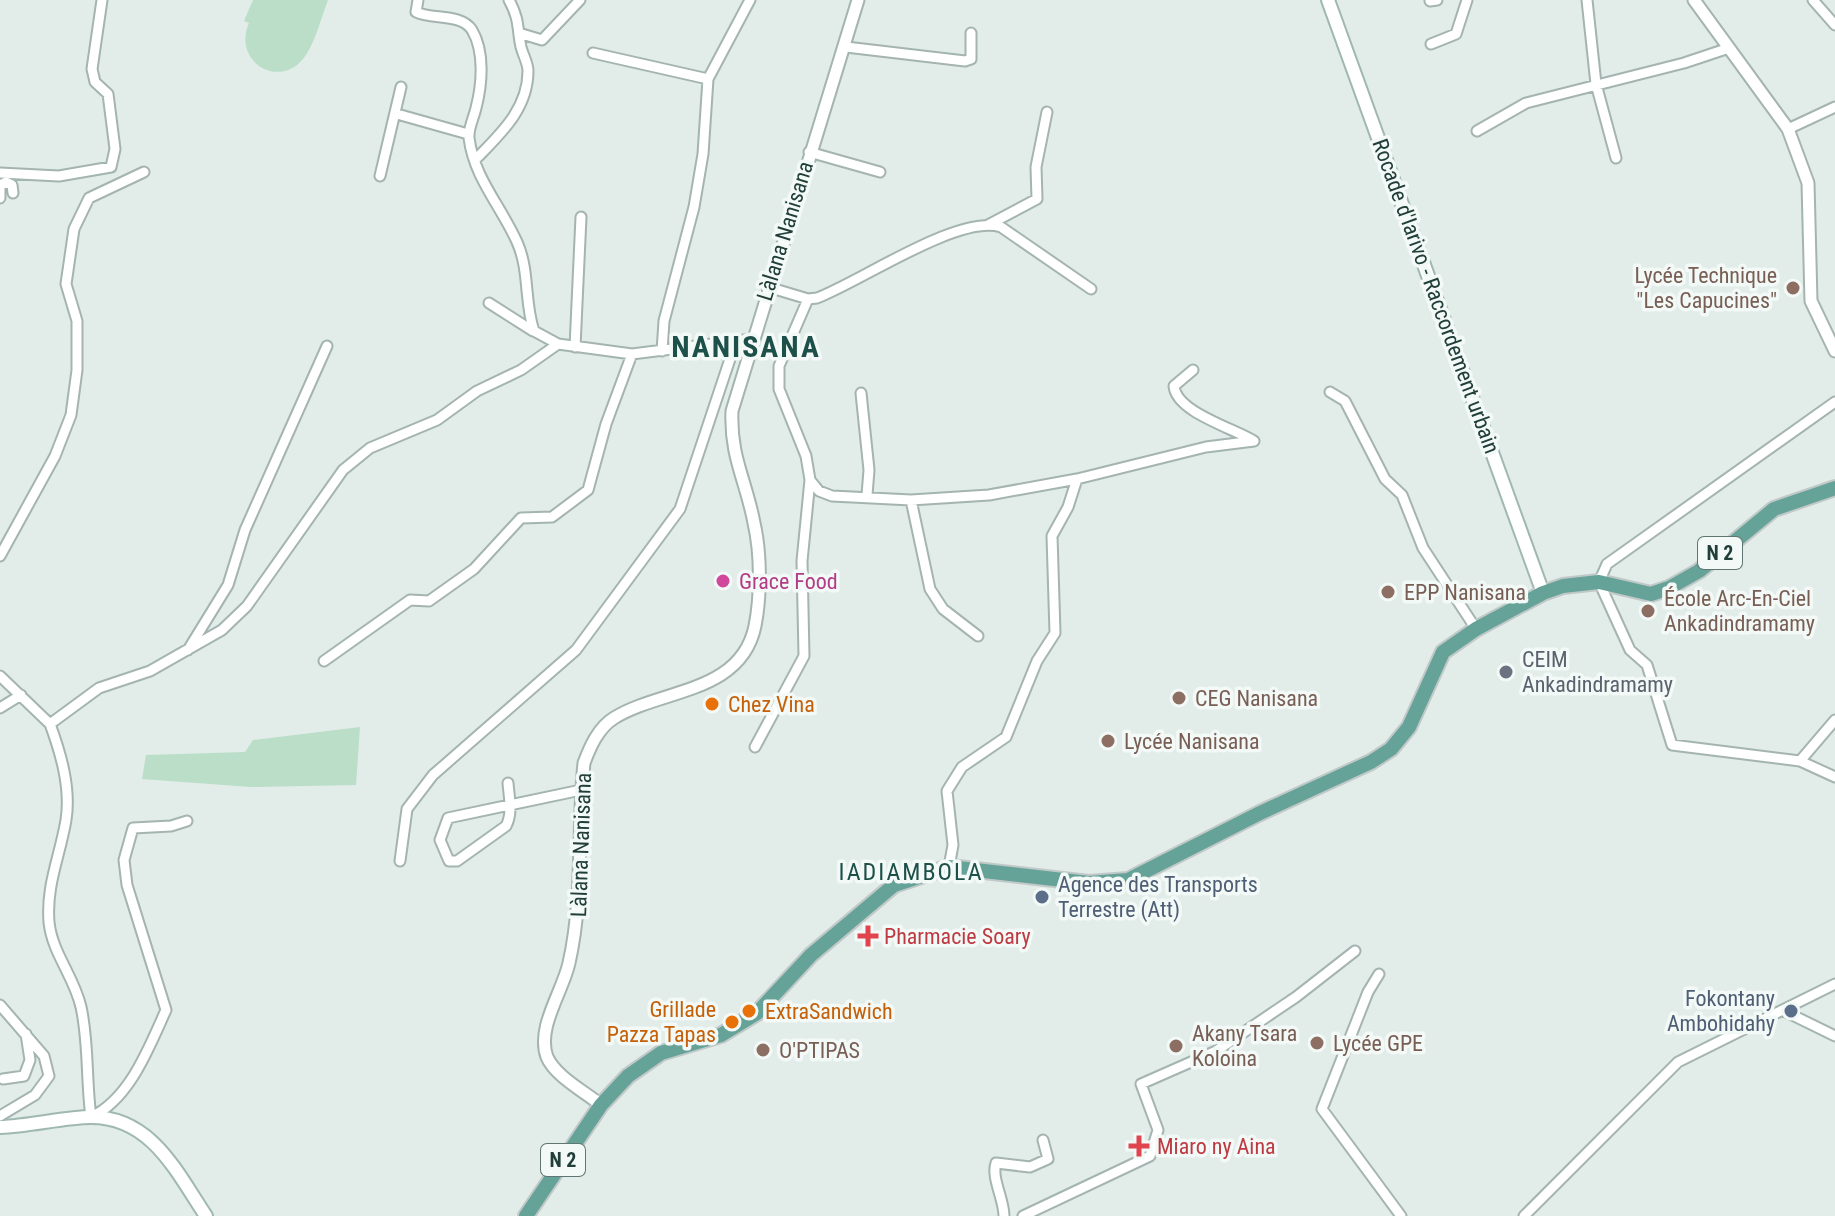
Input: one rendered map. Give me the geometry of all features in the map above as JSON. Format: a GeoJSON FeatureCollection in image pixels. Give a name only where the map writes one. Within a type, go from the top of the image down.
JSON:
{"type":"FeatureCollection","features":[{"type":"Feature","properties":{"kind":"main road","name":"Rocade d'Iarivo - Raccordement urbain"},"geometry":{"type":"LineString","coordinates":[[1328,0],[1543,593]]}},
{"type":"Feature","properties":{"kind":"main road","name":"N 2"},"geometry":{"type":"LineString","coordinates":[[526,1216],[601,1105],[628,1076],[661,1053],[721,1035],[757,1013],[811,955],[894,885],[949,867],[1089,883],[1128,880],[1260,813],[1371,762],[1391,749],[1409,727],[1443,652],[1476,629],[1543,593],[1563,586],[1599,582],[1651,594],[1669,588],[1699,571],[1774,509],[1835,488]]}},
{"type":"Feature","properties":{"kind":"main road"},"geometry":{"type":"LineString","coordinates":[[0,1127],[91,1117],[137,1129],[157,1143],[206,1216]]}},
{"type":"Feature","properties":{"kind":"street"},"geometry":{"type":"LineString","coordinates":[[0,173],[59,176],[111,167],[115,149],[108,94],[95,82],[92,69],[102,0]]}},
{"type":"Feature","properties":{"kind":"street"},"geometry":{"type":"LineString","coordinates":[[418,0],[416,12],[427,18],[464,23],[472,31],[480,57],[481,86],[468,134],[475,167],[517,242],[527,273],[534,331]]}},
{"type":"Feature","properties":{"kind":"street"},"geometry":{"type":"LineString","coordinates":[[475,160],[511,122],[522,99],[528,71],[520,45],[522,34],[509,0]]}},
{"type":"Feature","properties":{"kind":"street"},"geometry":{"type":"LineString","coordinates":[[522,34],[542,40],[580,0]]}},
{"type":"Feature","properties":{"kind":"street"},"geometry":{"type":"LineString","coordinates":[[662,351],[664,321],[694,207],[703,154],[708,79],[750,0]]}},
{"type":"Feature","properties":{"kind":"street","name":"Làlana Nanisana"},"geometry":{"type":"LineString","coordinates":[[601,1105],[552,1066],[545,1054],[550,1014],[567,973],[577,929],[584,763],[592,744],[614,718],[718,677],[749,645],[758,601],[755,525],[731,441],[732,411],[858,0]]}},
{"type":"Feature","properties":{"kind":"street"},"geometry":{"type":"LineString","coordinates":[[1431,44],[1456,34],[1467,0]]}},
{"type":"Feature","properties":{"kind":"street"},"geometry":{"type":"LineString","coordinates":[[1587,0],[1596,84],[1616,158]]}},
{"type":"Feature","properties":{"kind":"street"},"geometry":{"type":"LineString","coordinates":[[1694,0],[1788,129],[1808,183],[1811,301],[1835,351]]}},
{"type":"Feature","properties":{"kind":"street"},"geometry":{"type":"LineString","coordinates":[[1813,0],[1835,25]]}},
{"type":"Feature","properties":{"kind":"street"},"geometry":{"type":"LineString","coordinates":[[846,47],[965,61],[971,59],[974,51],[971,33]]}},
{"type":"Feature","properties":{"kind":"street"},"geometry":{"type":"LineString","coordinates":[[1477,131],[1526,103],[1684,63],[1729,48]]}},
{"type":"Feature","properties":{"kind":"street"},"geometry":{"type":"LineString","coordinates":[[593,53],[708,79]]}},
{"type":"Feature","properties":{"kind":"street"},"geometry":{"type":"LineString","coordinates":[[380,176],[401,87]]}},
{"type":"Feature","properties":{"kind":"street"},"geometry":{"type":"LineString","coordinates":[[1788,129],[1835,107]]}},
{"type":"Feature","properties":{"kind":"street"},"geometry":{"type":"LineString","coordinates":[[768,287],[808,299],[828,294],[931,242],[988,225],[1037,199],[1036,167],[1047,112]]}},
{"type":"Feature","properties":{"kind":"street"},"geometry":{"type":"LineString","coordinates":[[397,114],[468,134]]}},
{"type":"Feature","properties":{"kind":"street"},"geometry":{"type":"LineString","coordinates":[[809,152],[880,172]]}},
{"type":"Feature","properties":{"kind":"street"},"geometry":{"type":"LineString","coordinates":[[0,556],[55,456],[71,415],[77,335],[66,284],[74,229],[89,198],[144,172]]}},
{"type":"Feature","properties":{"kind":"street"},"geometry":{"type":"LineString","coordinates":[[0,198],[0,185],[6,182],[12,185],[13,193]]}},
{"type":"Feature","properties":{"kind":"street"},"geometry":{"type":"LineString","coordinates":[[575,347],[581,217]]}},
{"type":"Feature","properties":{"kind":"street"},"geometry":{"type":"LineString","coordinates":[[988,225],[1001,227],[1091,289]]}},
{"type":"Feature","properties":{"kind":"street"},"geometry":{"type":"LineString","coordinates":[[755,747],[804,656],[802,561],[810,480],[806,456],[779,389],[779,366],[808,299]]}},
{"type":"Feature","properties":{"kind":"street"},"geometry":{"type":"LineString","coordinates":[[489,303],[558,344],[575,347],[632,354],[735,344],[752,339]]}},
{"type":"Feature","properties":{"kind":"street"},"geometry":{"type":"LineString","coordinates":[[50,724],[99,688],[150,671],[222,630],[247,606],[343,470],[370,448],[437,420],[477,391],[521,370],[558,344]]}},
{"type":"Feature","properties":{"kind":"street"},"geometry":{"type":"LineString","coordinates":[[400,861],[407,809],[433,775],[576,650],[680,509],[735,344]]}},
{"type":"Feature","properties":{"kind":"street"},"geometry":{"type":"LineString","coordinates":[[186,653],[228,585],[267,475],[327,346]]}},
{"type":"Feature","properties":{"kind":"street"},"geometry":{"type":"LineString","coordinates":[[324,661],[385,615],[410,600],[429,601],[474,569],[521,518],[552,517],[588,490],[606,424],[632,354]]}},
{"type":"Feature","properties":{"kind":"street"},"geometry":{"type":"LineString","coordinates":[[810,480],[819,491],[832,496],[867,495],[911,500],[989,495],[1077,479],[1206,447],[1254,441],[1184,407],[1175,395],[1174,386],[1193,370]]}},
{"type":"Feature","properties":{"kind":"street"},"geometry":{"type":"LineString","coordinates":[[1330,392],[1345,401],[1385,479],[1402,495],[1423,548],[1476,629]]}},
{"type":"Feature","properties":{"kind":"street"},"geometry":{"type":"LineString","coordinates":[[861,393],[869,470],[867,495]]}},
{"type":"Feature","properties":{"kind":"street"},"geometry":{"type":"LineString","coordinates":[[1835,402],[1607,564],[1599,582],[1630,650],[1647,665],[1672,745],[1800,761],[1835,777]]}},
{"type":"Feature","properties":{"kind":"street"},"geometry":{"type":"LineString","coordinates":[[949,867],[953,845],[947,791],[962,767],[1006,737],[1037,661],[1055,633],[1052,536],[1068,507],[1077,479]]}},
{"type":"Feature","properties":{"kind":"street"},"geometry":{"type":"LineString","coordinates":[[911,500],[930,589],[943,609],[978,636]]}},
{"type":"Feature","properties":{"kind":"street"},"geometry":{"type":"LineString","coordinates":[[0,676],[50,724],[66,781],[66,817],[48,891],[49,923],[52,946],[70,974],[81,1007],[91,1117],[109,1108],[123,1092],[166,1010],[127,885],[124,860],[133,828],[171,826],[187,821]]}},
{"type":"Feature","properties":{"kind":"street"},"geometry":{"type":"LineString","coordinates":[[0,708],[21,695]]}},
{"type":"Feature","properties":{"kind":"street"},"geometry":{"type":"LineString","coordinates":[[1800,761],[1835,720]]}},
{"type":"Feature","properties":{"kind":"street"},"geometry":{"type":"LineString","coordinates":[[508,783],[510,807],[506,826],[457,861],[449,861],[440,840],[448,818],[510,807],[581,790]]}},
{"type":"Feature","properties":{"kind":"street"},"geometry":{"type":"LineString","coordinates":[[1023,1216],[1150,1156],[1158,1130],[1141,1084],[1216,1051],[1296,997],[1355,951]]}},
{"type":"Feature","properties":{"kind":"street"},"geometry":{"type":"LineString","coordinates":[[1379,974],[1368,992],[1322,1109],[1401,1216]]}},
{"type":"Feature","properties":{"kind":"street"},"geometry":{"type":"LineString","coordinates":[[1524,1216],[1678,1062],[1835,984]]}},
{"type":"Feature","properties":{"kind":"street"},"geometry":{"type":"LineString","coordinates":[[0,1005],[44,1056],[49,1076],[35,1095],[0,1116]]}},
{"type":"Feature","properties":{"kind":"street"},"geometry":{"type":"LineString","coordinates":[[1784,1011],[1835,1036]]}},
{"type":"Feature","properties":{"kind":"street"},"geometry":{"type":"LineString","coordinates":[[3,1079],[24,1076],[30,1060],[26,1032]]}},
{"type":"Feature","properties":{"kind":"street"},"geometry":{"type":"LineString","coordinates":[[1004,1216],[1004,1200],[993,1171],[996,1163],[1030,1167],[1048,1159],[1043,1140]]}},
{"type":"Feature","properties":{"kind":"green space"},"geometry":{"type":"Polygon","coordinates":[[[253,0],[328,0],[311,46],[293,68],[282,72],[271,71],[252,59],[245,37],[249,23],[244,21],[253,0]]]}},
{"type":"Feature","properties":{"kind":"green space"},"geometry":{"type":"Polygon","coordinates":[[[360,727],[356,785],[251,787],[142,779],[146,755],[245,752],[253,740],[360,727]]]}},
{"type":"Feature","properties":{"kind":"place","name":"Lycée Technique \"Les Capucines\""},"geometry":{"type":"Point","coordinates":[1793,288]}},
{"type":"Feature","properties":{"kind":"place","name":"Grace Food"},"geometry":{"type":"Point","coordinates":[723,581]}},
{"type":"Feature","properties":{"kind":"place","name":"EPP Nanisana"},"geometry":{"type":"Point","coordinates":[1388,592]}},
{"type":"Feature","properties":{"kind":"place","name":"École Arc-En-Ciel Ankadindramamy"},"geometry":{"type":"Point","coordinates":[1648,611]}},
{"type":"Feature","properties":{"kind":"place","name":"CEIM Ankadindramamy"},"geometry":{"type":"Point","coordinates":[1506,672]}},
{"type":"Feature","properties":{"kind":"place","name":"CEG Nanisana"},"geometry":{"type":"Point","coordinates":[1179,698]}},
{"type":"Feature","properties":{"kind":"place","name":"Chez Vina"},"geometry":{"type":"Point","coordinates":[712,704]}},
{"type":"Feature","properties":{"kind":"place","name":"Lycée Nanisana"},"geometry":{"type":"Point","coordinates":[1108,741]}},
{"type":"Feature","properties":{"kind":"place","name":"Agence des Transports Terrestre (Att)"},"geometry":{"type":"Point","coordinates":[1042,897]}},
{"type":"Feature","properties":{"kind":"place","name":"Pharmacie Soary"},"geometry":{"type":"Point","coordinates":[868,936]}},
{"type":"Feature","properties":{"kind":"place","name":"ExtraSandwich"},"geometry":{"type":"Point","coordinates":[749,1011]}},
{"type":"Feature","properties":{"kind":"place","name":"Fokontany Ambohidahy"},"geometry":{"type":"Point","coordinates":[1791,1011]}},
{"type":"Feature","properties":{"kind":"place","name":"Grillade Pazza Tapas"},"geometry":{"type":"Point","coordinates":[732,1022]}},
{"type":"Feature","properties":{"kind":"place","name":"Lycée GPE"},"geometry":{"type":"Point","coordinates":[1317,1043]}},
{"type":"Feature","properties":{"kind":"place","name":"Akany Tsara Koloina"},"geometry":{"type":"Point","coordinates":[1176,1046]}},
{"type":"Feature","properties":{"kind":"place","name":"O'PTIPAS"},"geometry":{"type":"Point","coordinates":[763,1050]}},
{"type":"Feature","properties":{"kind":"place","name":"Miaro ny Aina"},"geometry":{"type":"Point","coordinates":[1139,1146]}},
{"type":"Feature","properties":{"kind":"district","name":"NANISANA"},"geometry":{"type":"Point","coordinates":[746,346]}},
{"type":"Feature","properties":{"kind":"district","name":"IADIAMBOLA"},"geometry":{"type":"Point","coordinates":[911,872]}}]}
